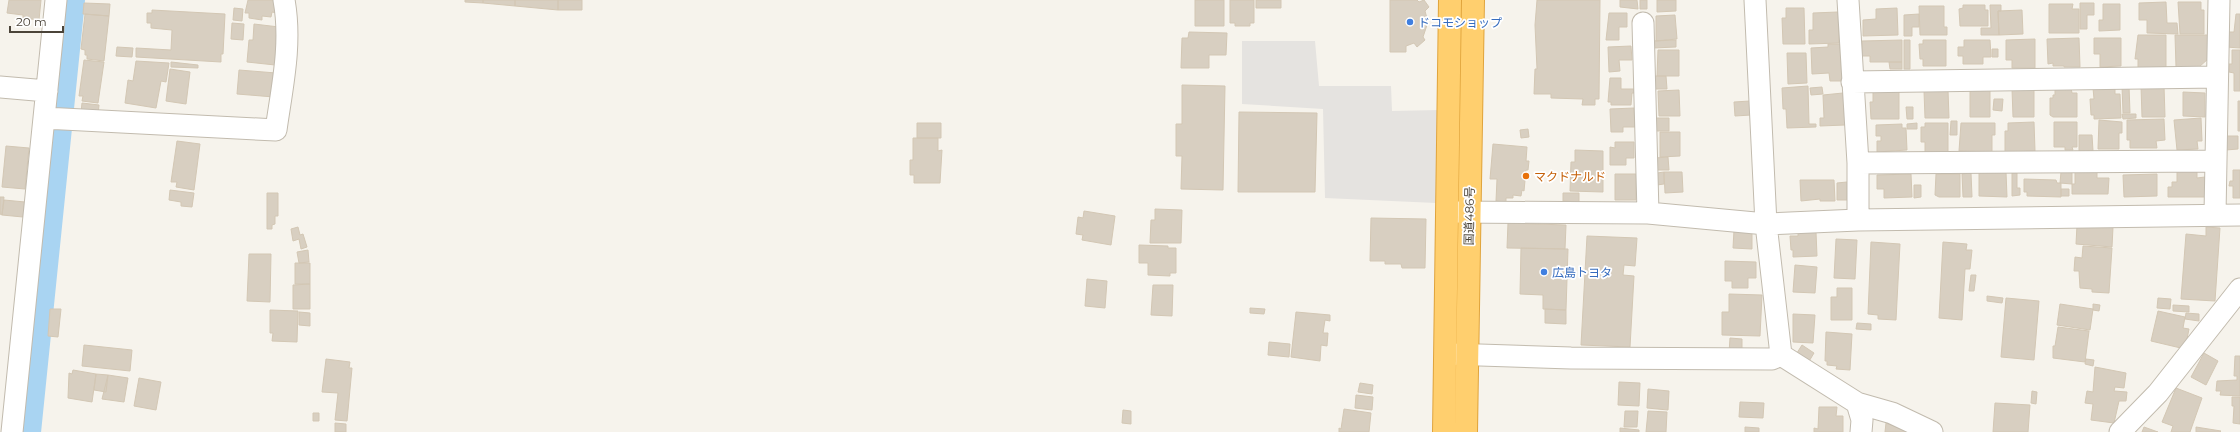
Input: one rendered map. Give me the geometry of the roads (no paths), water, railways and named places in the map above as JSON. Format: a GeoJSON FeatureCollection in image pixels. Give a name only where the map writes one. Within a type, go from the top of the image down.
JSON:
{"type":"FeatureCollection","features":[{"type":"Feature","properties":{"kind":"highway","name":"国道486号"},"geometry":{"type":"LineString","coordinates":[[1444,432],[1450,0]]}},
{"type":"Feature","properties":{"kind":"highway","name":"国道486号"},"geometry":{"type":"LineString","coordinates":[[1466,432],[1473,0]]}},
{"type":"Feature","properties":{"kind":"street"},"geometry":{"type":"LineString","coordinates":[[12,432],[56,0]]}},
{"type":"Feature","properties":{"kind":"street"},"geometry":{"type":"LineString","coordinates":[[44,118],[276,130],[288,49],[287,20],[284,0]]}},
{"type":"Feature","properties":{"kind":"street"},"geometry":{"type":"LineString","coordinates":[[1755,0],[1766,224],[1781,355]]}},
{"type":"Feature","properties":{"kind":"street"},"geometry":{"type":"LineString","coordinates":[[1848,0],[1858,163],[1858,220]]}},
{"type":"Feature","properties":{"kind":"street"},"geometry":{"type":"LineString","coordinates":[[2215,214],[2219,0]]}},
{"type":"Feature","properties":{"kind":"street"},"geometry":{"type":"LineString","coordinates":[[1643,23],[1648,213]]}},
{"type":"Feature","properties":{"kind":"street"},"geometry":{"type":"LineString","coordinates":[[1852,82],[2217,77]]}},
{"type":"Feature","properties":{"kind":"street"},"geometry":{"type":"LineString","coordinates":[[0,87],[47,91]]}},
{"type":"Feature","properties":{"kind":"street"},"geometry":{"type":"LineString","coordinates":[[1858,163],[2216,161]]}},
{"type":"Feature","properties":{"kind":"street"},"geometry":{"type":"LineString","coordinates":[[1447,212],[1648,213],[1766,224],[1858,220],[2215,214],[2240,215]]}},
{"type":"Feature","properties":{"kind":"street"},"geometry":{"type":"LineString","coordinates":[[2120,432],[2158,393],[2240,289]]}},
{"type":"Feature","properties":{"kind":"street"},"geometry":{"type":"LineString","coordinates":[[1445,354],[1764,359],[1772,359],[1781,355]]}},
{"type":"Feature","properties":{"kind":"street"},"geometry":{"type":"LineString","coordinates":[[1781,355],[1857,403],[1892,413],[1932,432]]}},
{"type":"Feature","properties":{"kind":"street"},"geometry":{"type":"LineString","coordinates":[[1857,403],[1862,420],[1861,432]]}},
{"type":"Feature","properties":{"kind":"waterway"},"geometry":{"type":"LineString","coordinates":[[25,432],[69,0]]}},
{"type":"Feature","properties":{"kind":"place","name":"ドコモショップ"},"geometry":{"type":"Point","coordinates":[1410,22]}},
{"type":"Feature","properties":{"kind":"place","name":"マクドナルド"},"geometry":{"type":"Point","coordinates":[1526,176]}},
{"type":"Feature","properties":{"kind":"place","name":"広島トヨタ"},"geometry":{"type":"Point","coordinates":[1544,272]}}]}
